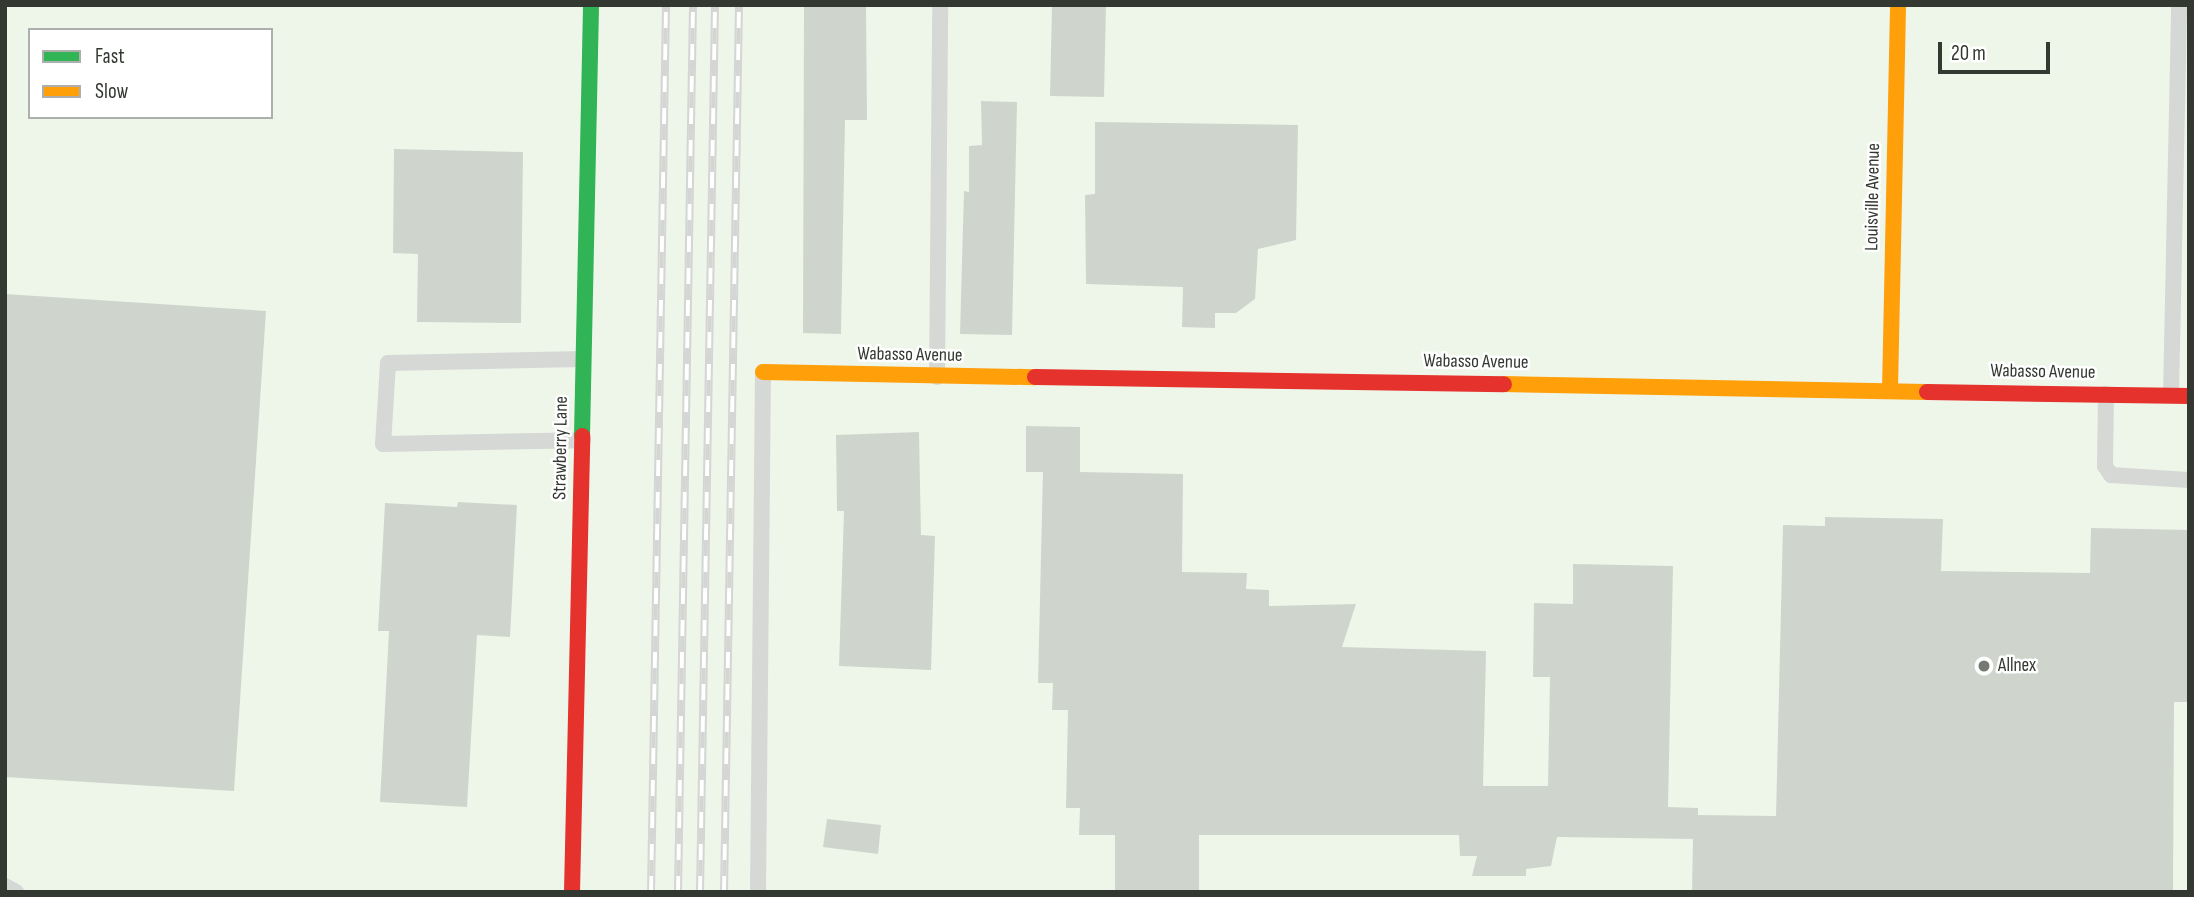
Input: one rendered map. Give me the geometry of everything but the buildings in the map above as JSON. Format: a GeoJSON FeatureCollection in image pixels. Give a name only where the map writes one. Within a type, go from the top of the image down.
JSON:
{"type":"FeatureCollection","features":[{"type":"Feature","properties":{"kind":"street","name":"Strawberry Lane"},"geometry":{"type":"LineString","coordinates":[[572,892],[591,5]]}},
{"type":"Feature","properties":{"kind":"street","name":"Louisville Avenue"},"geometry":{"type":"LineString","coordinates":[[1890,390],[1898,5]]}},
{"type":"Feature","properties":{"kind":"street","name":"Wabasso Avenue"},"geometry":{"type":"LineString","coordinates":[[763,372],[2189,396]]}},
{"type":"Feature","properties":{"kind":"lane"},"geometry":{"type":"LineString","coordinates":[[937,376],[940,5]]}},
{"type":"Feature","properties":{"kind":"lane"},"geometry":{"type":"LineString","coordinates":[[2171,395],[2179,5]]}},
{"type":"Feature","properties":{"kind":"lane"},"geometry":{"type":"LineString","coordinates":[[583,359],[388,363],[383,444],[583,440]]}},
{"type":"Feature","properties":{"kind":"lane"},"geometry":{"type":"LineString","coordinates":[[758,892],[763,372]]}},
{"type":"Feature","properties":{"kind":"lane"},"geometry":{"type":"LineString","coordinates":[[2106,394],[2105,466],[2111,475],[2189,480]]}},
{"type":"Feature","properties":{"kind":"lane"},"geometry":{"type":"LineString","coordinates":[[5,886],[16,892]]}},
{"type":"Feature","properties":{"kind":"railway"},"geometry":{"type":"LineString","coordinates":[[651,892],[666,5]]}},
{"type":"Feature","properties":{"kind":"railway"},"geometry":{"type":"LineString","coordinates":[[678,892],[693,5]]}},
{"type":"Feature","properties":{"kind":"railway"},"geometry":{"type":"LineString","coordinates":[[700,892],[715,5]]}},
{"type":"Feature","properties":{"kind":"railway"},"geometry":{"type":"LineString","coordinates":[[724,892],[739,5]]}},
{"type":"Feature","properties":{"kind":"traffic: fast"},"geometry":{"type":"LineString","coordinates":[[582,436],[591,5]]}},
{"type":"Feature","properties":{"kind":"traffic: slow"},"geometry":{"type":"LineString","coordinates":[[1890,390],[1898,5]]}},
{"type":"Feature","properties":{"kind":"traffic: slow"},"geometry":{"type":"LineString","coordinates":[[763,372],[1035,377]]}},
{"type":"Feature","properties":{"kind":"traffic: slow"},"geometry":{"type":"LineString","coordinates":[[1504,384],[1927,392]]}},
{"type":"Feature","properties":{"kind":"traffic: jam"},"geometry":{"type":"LineString","coordinates":[[1035,377],[1504,384]]}},
{"type":"Feature","properties":{"kind":"traffic: jam"},"geometry":{"type":"LineString","coordinates":[[1927,392],[2189,396]]}},
{"type":"Feature","properties":{"kind":"traffic: jam"},"geometry":{"type":"LineString","coordinates":[[572,892],[582,436]]}},
{"type":"Feature","properties":{"kind":"place","name":"Allnex"},"geometry":{"type":"Point","coordinates":[1984,666]}}]}
